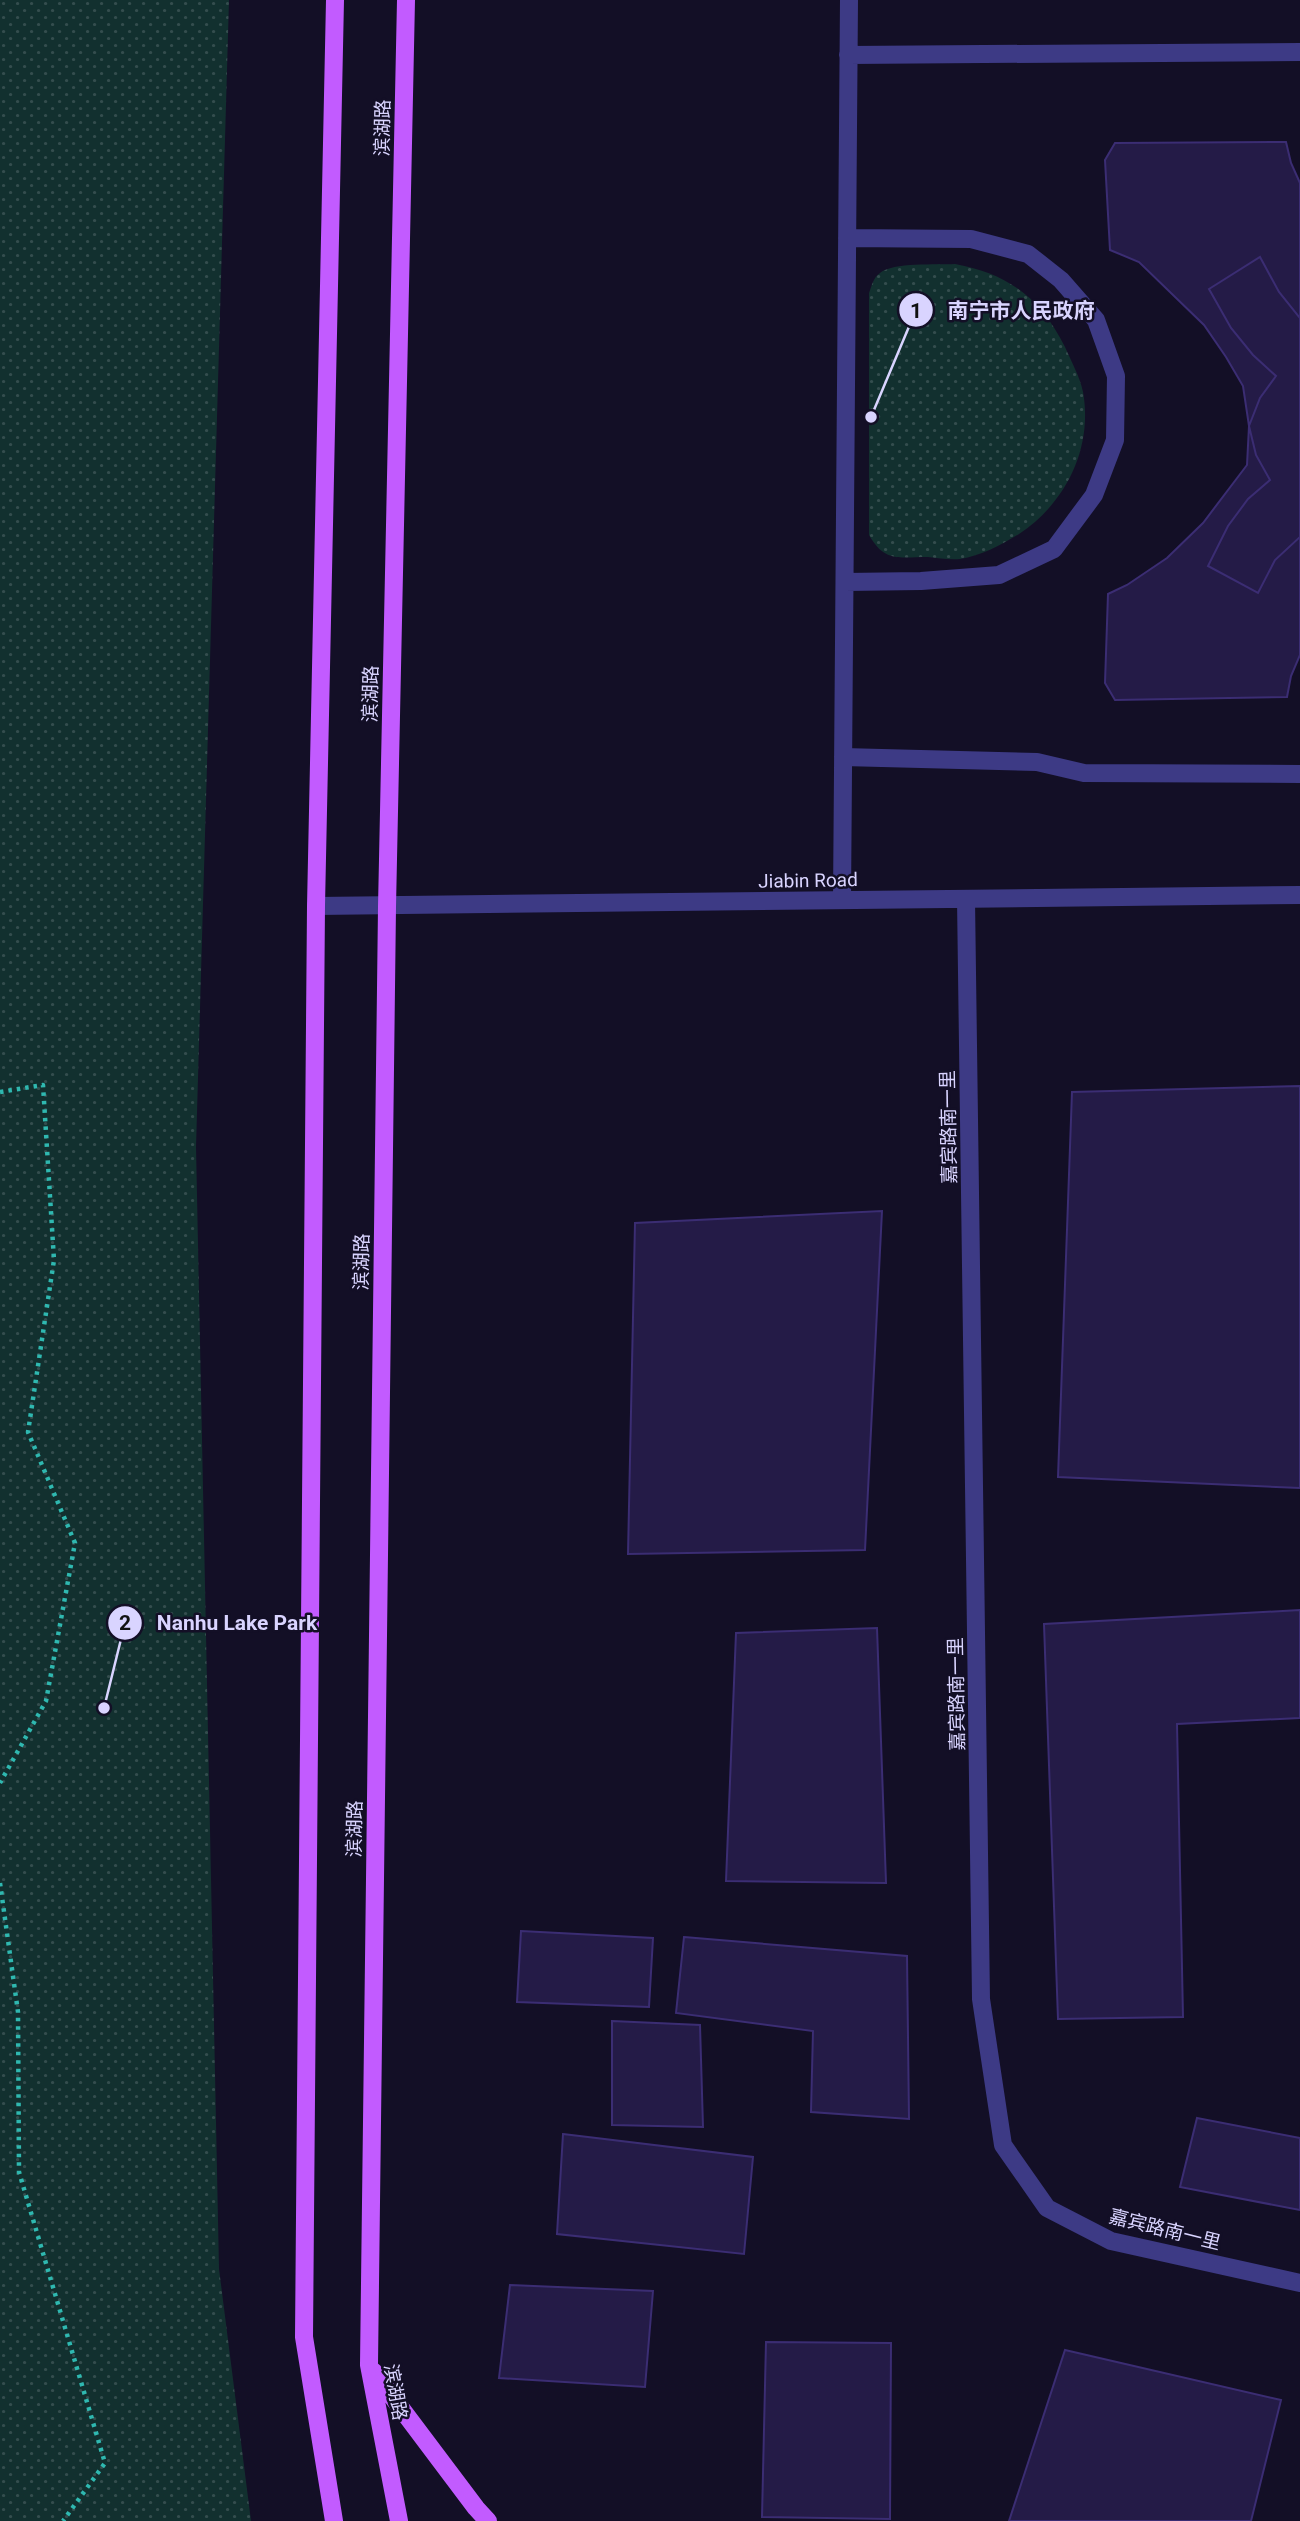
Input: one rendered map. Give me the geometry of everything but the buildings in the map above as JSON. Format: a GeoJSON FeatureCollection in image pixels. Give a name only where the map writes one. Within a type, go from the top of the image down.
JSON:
{"type":"FeatureCollection","features":[{"type":"Feature","properties":{"kind":"main road"},"geometry":{"type":"LineString","coordinates":[[334,2521],[303,2337],[316,906],[335,0]]}},
{"type":"Feature","properties":{"kind":"main road","name":"滨湖路"},"geometry":{"type":"LineString","coordinates":[[399,2521],[369,2365],[387,907],[406,0]]}},
{"type":"Feature","properties":{"kind":"main road"},"geometry":{"type":"LineString","coordinates":[[369,2365],[488,2521]]}},
{"type":"Feature","properties":{"kind":"street"},"geometry":{"type":"LineString","coordinates":[[842,900],[849,0]]}},
{"type":"Feature","properties":{"kind":"street"},"geometry":{"type":"LineString","coordinates":[[848,55],[1300,52]]}},
{"type":"Feature","properties":{"kind":"street"},"geometry":{"type":"LineString","coordinates":[[845,582],[921,581],[999,575],[1054,549],[1094,495],[1115,440],[1116,376],[1096,320],[1061,280],[1028,254],[971,239],[847,238]]}},
{"type":"Feature","properties":{"kind":"street"},"geometry":{"type":"LineString","coordinates":[[843,757],[1037,762],[1084,773],[1300,774]]}},
{"type":"Feature","properties":{"kind":"street","name":"Jiabin Road"},"geometry":{"type":"LineString","coordinates":[[316,906],[1300,895]]}},
{"type":"Feature","properties":{"kind":"street","name":"嘉宾路南一里"},"geometry":{"type":"LineString","coordinates":[[966,899],[981,1999],[1003,2145],[1047,2208],[1111,2241],[1300,2283]]}},
{"type":"Feature","properties":{"kind":"path"},"geometry":{"type":"LineString","coordinates":[[0,1092],[43,1085],[54,1260],[27,1432],[75,1544],[46,1701],[0,1783]]}},
{"type":"Feature","properties":{"kind":"path"},"geometry":{"type":"LineString","coordinates":[[0,1883],[18,2012],[19,2172],[105,2463],[63,2521]]}},
{"type":"Feature","properties":{"kind":"green space"},"geometry":{"type":"Polygon","coordinates":[[[0,0],[229,0],[196,1147],[219,2269],[251,2521],[0,2521],[0,0]]]}},
{"type":"Feature","properties":{"kind":"green space"},"geometry":{"type":"Polygon","coordinates":[[[955,264],[991,274],[1021,291],[1045,315],[1055,330],[1065,347],[1083,392],[1085,413],[1080,453],[1063,490],[1050,507],[1019,534],[998,546],[960,559],[894,556],[881,550],[869,535],[869,293],[876,277],[886,269],[955,264]]]}},
{"type":"Feature","properties":{"kind":"place","name":"南宁市人民政府"},"geometry":{"type":"Point","coordinates":[871,417]}},
{"type":"Feature","properties":{"kind":"place","name":"Nanhu Lake Park"},"geometry":{"type":"Point","coordinates":[104,1708]}}]}
